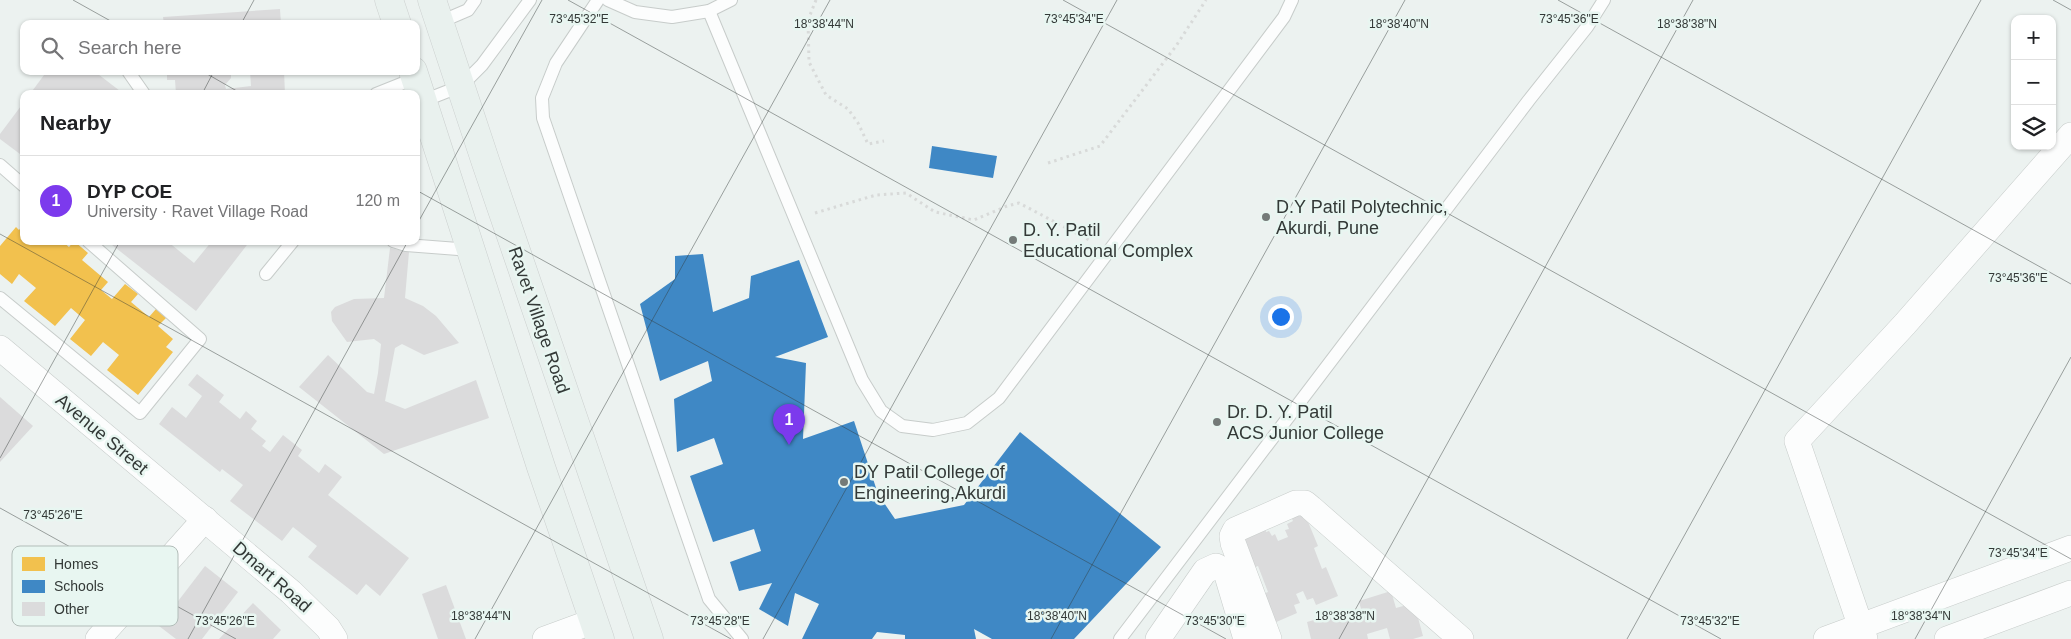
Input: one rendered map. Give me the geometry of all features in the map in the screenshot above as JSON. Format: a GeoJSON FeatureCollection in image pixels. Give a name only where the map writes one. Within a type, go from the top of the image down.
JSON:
{"type":"FeatureCollection","features":[{"type":"Feature","properties":{"kind":"main road"},"geometry":{"type":"LineString","coordinates":[[389,0],[396,20]]}},
{"type":"Feature","properties":{"kind":"main road","name":"Ravet Village Road"},"geometry":{"type":"LineString","coordinates":[[436,11],[649,639]]}},
{"type":"Feature","properties":{"kind":"main road"},"geometry":{"type":"LineString","coordinates":[[420,90],[597,630]]}},
{"type":"Feature","properties":{"kind":"street"},"geometry":{"type":"LineString","coordinates":[[1863,633],[1796,441],[1905,324],[2071,135]]}},
{"type":"Feature","properties":{"kind":"street","name":"Avenue Street"},"geometry":{"type":"LineString","coordinates":[[0,348],[205,519]]}},
{"type":"Feature","properties":{"kind":"street"},"geometry":{"type":"LineString","coordinates":[[1269,639],[1232,536],[1236,530],[1296,502],[1312,508],[1461,639]]}},
{"type":"Feature","properties":{"kind":"street"},"geometry":{"type":"LineString","coordinates":[[178,549],[205,519]]}},
{"type":"Feature","properties":{"kind":"street","name":"Dmart Road"},"geometry":{"type":"LineString","coordinates":[[205,519],[291,592],[328,628],[335,639]]}},
{"type":"Feature","properties":{"kind":"street"},"geometry":{"type":"LineString","coordinates":[[1826,639],[1863,633],[2071,548]]}},
{"type":"Feature","properties":{"kind":"street"},"geometry":{"type":"LineString","coordinates":[[1158,639],[1205,571],[1216,566],[1226,572],[1246,639]]}},
{"type":"Feature","properties":{"kind":"street"},"geometry":{"type":"LineString","coordinates":[[1947,639],[2071,593]]}},
{"type":"Feature","properties":{"kind":"street"},"geometry":{"type":"LineString","coordinates":[[98,639],[110,626]]}},
{"type":"Feature","properties":{"kind":"street"},"geometry":{"type":"LineString","coordinates":[[545,639],[597,630]]}},
{"type":"Feature","properties":{"kind":"lane"},"geometry":{"type":"LineString","coordinates":[[436,11],[468,10],[475,0]]}},
{"type":"Feature","properties":{"kind":"lane"},"geometry":{"type":"LineString","coordinates":[[393,90],[418,84],[461,86],[482,65],[530,0]]}},
{"type":"Feature","properties":{"kind":"lane"},"geometry":{"type":"LineString","coordinates":[[598,0],[556,63],[542,98],[543,118],[709,599],[742,639]]}},
{"type":"Feature","properties":{"kind":"lane"},"geometry":{"type":"LineString","coordinates":[[608,0],[635,12],[672,17],[709,11],[731,0]]}},
{"type":"Feature","properties":{"kind":"lane"},"geometry":{"type":"LineString","coordinates":[[709,11],[862,380],[881,411],[902,426],[932,430],[967,423],[999,398],[1284,17],[1292,0]]}},
{"type":"Feature","properties":{"kind":"lane"},"geometry":{"type":"LineString","coordinates":[[1120,639],[1529,100],[1587,27],[1604,0]]}},
{"type":"Feature","properties":{"kind":"lane"},"geometry":{"type":"LineString","coordinates":[[131,75],[141,90]]}},
{"type":"Feature","properties":{"kind":"lane"},"geometry":{"type":"LineString","coordinates":[[0,165],[20,182]]}},
{"type":"Feature","properties":{"kind":"lane"},"geometry":{"type":"LineString","coordinates":[[0,298],[140,413],[200,339],[93,245]]}},
{"type":"Feature","properties":{"kind":"lane"},"geometry":{"type":"LineString","coordinates":[[266,274],[290,245]]}},
{"type":"Feature","properties":{"kind":"lane"},"geometry":{"type":"LineString","coordinates":[[406,245],[471,250]]}},
{"type":"Feature","properties":{"kind":"path"},"geometry":{"type":"LineString","coordinates":[[816,0],[808,20],[809,62],[826,95],[848,109],[858,123],[868,144],[884,141]]}},
{"type":"Feature","properties":{"kind":"path"},"geometry":{"type":"LineString","coordinates":[[1048,163],[1100,146],[1176,46],[1206,0]]}},
{"type":"Feature","properties":{"kind":"path"},"geometry":{"type":"LineString","coordinates":[[796,219],[876,195],[899,193],[906,193],[935,212],[974,220],[1006,206],[1019,203],[1109,251]]}},
{"type":"Feature","properties":{"kind":"building: Homes"},"geometry":{"type":"Polygon","coordinates":[[[16,227],[19,230],[20,229],[20,245],[67,245],[69,247],[71,245],[79,245],[88,253],[82,260],[108,282],[101,290],[112,299],[125,284],[138,294],[131,302],[149,317],[156,309],[166,318],[158,326],[173,339],[166,347],[173,352],[138,395],[107,370],[119,355],[103,342],[91,356],[70,339],[85,320],[71,308],[55,326],[24,301],[36,288],[19,274],[12,284],[0,274],[0,246],[16,227]]]}},
{"type":"Feature","properties":{"kind":"building: Schools"},"geometry":{"type":"Polygon","coordinates":[[[932,146],[997,156],[993,178],[929,168],[932,146]]]}},
{"type":"Feature","properties":{"kind":"building: Schools"},"geometry":{"type":"Polygon","coordinates":[[[703,254],[713,312],[749,298],[751,276],[799,260],[828,337],[775,357],[806,363],[803,439],[854,421],[878,494],[895,519],[964,505],[1020,432],[1161,547],[1074,639],[992,639],[974,629],[976,639],[905,639],[905,635],[877,632],[872,639],[802,639],[819,604],[795,593],[788,626],[759,609],[772,583],[739,591],[730,562],[761,551],[754,529],[713,542],[690,476],[723,464],[714,438],[677,452],[674,399],[712,381],[708,361],[660,381],[640,304],[675,279],[675,256],[703,254]]]}},
{"type":"Feature","properties":{"kind":"building: Other"},"geometry":{"type":"Polygon","coordinates":[[[280,9],[281,20],[163,20],[163,17],[280,9]]]}},
{"type":"Feature","properties":{"kind":"building: Other"},"geometry":{"type":"Polygon","coordinates":[[[44,75],[99,75],[119,90],[33,90],[44,75]]]}},
{"type":"Feature","properties":{"kind":"building: Other"},"geometry":{"type":"Polygon","coordinates":[[[167,75],[231,75],[231,78],[225,85],[226,89],[251,86],[250,75],[284,75],[285,90],[176,90],[175,80],[167,80],[167,75]]]}},
{"type":"Feature","properties":{"kind":"building: Other"},"geometry":{"type":"Polygon","coordinates":[[[20,107],[20,154],[0,139],[0,134],[20,107]]]}},
{"type":"Feature","properties":{"kind":"building: Other"},"geometry":{"type":"Polygon","coordinates":[[[112,245],[172,245],[194,263],[209,245],[247,245],[196,311],[112,245]]]}},
{"type":"Feature","properties":{"kind":"building: Other"},"geometry":{"type":"Polygon","coordinates":[[[390,248],[409,252],[405,298],[423,306],[436,316],[459,343],[424,355],[402,344],[395,348],[385,401],[405,409],[476,380],[489,418],[384,454],[299,387],[328,355],[367,392],[374,394],[381,344],[374,339],[347,342],[332,321],[331,312],[335,307],[354,299],[384,298],[390,248]]]}},
{"type":"Feature","properties":{"kind":"building: Other"},"geometry":{"type":"Polygon","coordinates":[[[197,374],[224,395],[219,402],[240,419],[246,411],[257,421],[251,429],[266,441],[262,446],[270,452],[283,435],[302,450],[298,456],[319,473],[325,464],[342,477],[328,495],[409,558],[380,596],[366,584],[357,595],[308,557],[317,546],[293,527],[282,541],[230,501],[243,485],[222,469],[220,472],[159,424],[172,407],[186,418],[202,396],[188,385],[197,374]]]}},
{"type":"Feature","properties":{"kind":"building: Other"},"geometry":{"type":"Polygon","coordinates":[[[0,397],[33,426],[0,462],[0,397]]]}},
{"type":"Feature","properties":{"kind":"building: Other"},"geometry":{"type":"Polygon","coordinates":[[[1304,512],[1318,546],[1314,548],[1322,569],[1326,567],[1338,596],[1316,605],[1313,598],[1307,600],[1303,591],[1296,594],[1300,603],[1294,605],[1297,613],[1274,623],[1263,594],[1268,592],[1258,566],[1253,568],[1241,538],[1265,528],[1266,532],[1269,531],[1272,536],[1275,534],[1278,541],[1288,537],[1285,530],[1289,529],[1287,524],[1293,521],[1291,517],[1304,512]]]}},
{"type":"Feature","properties":{"kind":"building: Other"},"geometry":{"type":"Polygon","coordinates":[[[205,566],[238,592],[202,639],[176,639],[159,626],[178,626],[178,601],[205,566]]]}},
{"type":"Feature","properties":{"kind":"building: Other"},"geometry":{"type":"Polygon","coordinates":[[[446,585],[466,639],[438,639],[422,594],[446,585]]]}},
{"type":"Feature","properties":{"kind":"building: Other"},"geometry":{"type":"Polygon","coordinates":[[[1391,591],[1396,608],[1414,603],[1423,636],[1413,639],[1390,639],[1387,628],[1367,634],[1368,639],[1311,639],[1307,622],[1338,613],[1340,620],[1362,613],[1359,601],[1391,591]]]}},
{"type":"Feature","properties":{"kind":"building: Other"},"geometry":{"type":"Polygon","coordinates":[[[253,603],[281,630],[273,639],[219,639],[253,603]]]}},
{"type":"Feature","properties":{"kind":"place","name":"D.Y Patil Polytechnic, Akurdi, Pune"},"geometry":{"type":"Point","coordinates":[1266,217]}},
{"type":"Feature","properties":{"kind":"place","name":"D. Y. Patil Educational Complex"},"geometry":{"type":"Point","coordinates":[1013,240]}},
{"type":"Feature","properties":{"kind":"place","name":"Dr. D. Y. Patil ACS Junior College"},"geometry":{"type":"Point","coordinates":[1217,422]}},
{"type":"Feature","properties":{"kind":"place","name":"DYP COE"},"geometry":{"type":"Point","coordinates":[789,445]}},
{"type":"Feature","properties":{"kind":"place","name":"DY Patil College of Engineering,Akurdi"},"geometry":{"type":"Point","coordinates":[844,482]}}]}
